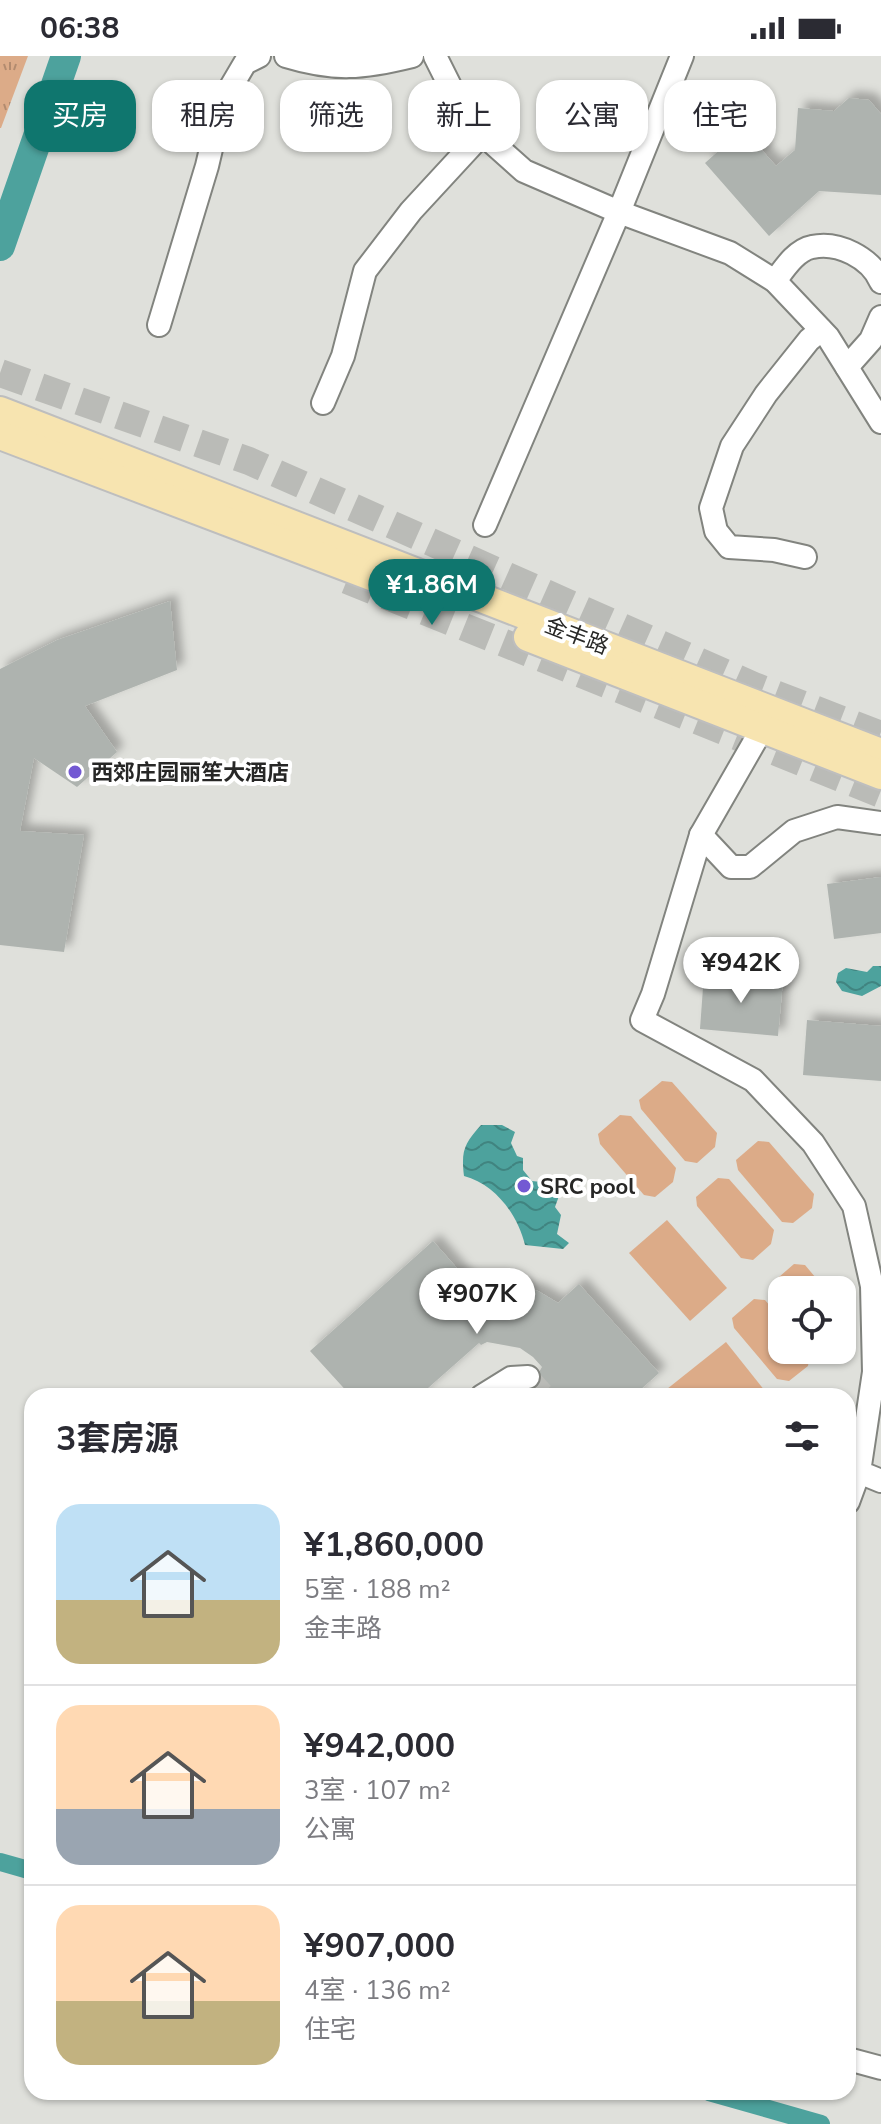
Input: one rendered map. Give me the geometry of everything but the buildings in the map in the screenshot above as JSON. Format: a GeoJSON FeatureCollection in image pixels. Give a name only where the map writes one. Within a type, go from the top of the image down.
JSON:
{"type":"FeatureCollection","features":[{"type":"Feature","properties":{"kind":"main road","name":"金丰路"},"geometry":{"type":"LineString","coordinates":[[1,419],[767,720],[881,753]]}},
{"type":"Feature","properties":{"kind":"main road"},"geometry":{"type":"LineString","coordinates":[[767,720],[881,775]]}},
{"type":"Feature","properties":{"kind":"lane"},"geometry":{"type":"LineString","coordinates":[[159,325],[207,166],[222,102],[245,63],[259,56]]}},
{"type":"Feature","properties":{"kind":"lane"},"geometry":{"type":"LineString","coordinates":[[286,56],[321,66],[374,65],[412,56]]}},
{"type":"Feature","properties":{"kind":"lane"},"geometry":{"type":"LineString","coordinates":[[435,56],[447,80]]}},
{"type":"Feature","properties":{"kind":"lane"},"geometry":{"type":"LineString","coordinates":[[485,525],[682,56]]}},
{"type":"Feature","properties":{"kind":"lane"},"geometry":{"type":"LineString","coordinates":[[323,403],[343,356],[365,271],[411,211],[465,152]]}},
{"type":"Feature","properties":{"kind":"lane"},"geometry":{"type":"LineString","coordinates":[[504,152],[524,171],[619,212],[730,253],[775,281],[821,330],[881,422]]}},
{"type":"Feature","properties":{"kind":"lane"},"geometry":{"type":"LineString","coordinates":[[775,281],[791,260],[811,247],[839,249],[862,257],[881,282]]}},
{"type":"Feature","properties":{"kind":"lane"},"geometry":{"type":"LineString","coordinates":[[847,367],[871,340],[881,317]]}},
{"type":"Feature","properties":{"kind":"lane"},"geometry":{"type":"LineString","coordinates":[[805,557],[774,550],[729,547],[716,531],[711,508],[732,446],[766,394],[809,340],[821,330]]}},
{"type":"Feature","properties":{"kind":"lane"},"geometry":{"type":"LineString","coordinates":[[767,720],[701,835],[653,994],[642,1020],[753,1080],[813,1143],[854,1206],[872,1286],[874,1372],[856,1480]]}},
{"type":"Feature","properties":{"kind":"lane"},"geometry":{"type":"LineString","coordinates":[[701,835],[731,867],[750,867],[794,831],[837,817],[881,823]]}},
{"type":"Feature","properties":{"kind":"lane"},"geometry":{"type":"LineString","coordinates":[[495,1388],[511,1378],[528,1377]]}},
{"type":"Feature","properties":{"kind":"lane"},"geometry":{"type":"LineString","coordinates":[[859,1472],[881,1481]]}},
{"type":"Feature","properties":{"kind":"lane"},"geometry":{"type":"LineString","coordinates":[[856,2061],[881,2068]]}},
{"type":"Feature","properties":{"kind":"green space"},"geometry":{"type":"Polygon","coordinates":[[[0,56],[28,56],[1,128],[0,128],[0,56]]]}},
{"type":"Feature","properties":{"kind":"green space"},"geometry":{"type":"Polygon","coordinates":[[[662,1081],[672,1082],[717,1133],[715,1147],[697,1163],[685,1161],[641,1109],[639,1100],[662,1081]]]}},
{"type":"Feature","properties":{"kind":"green space"},"geometry":{"type":"Polygon","coordinates":[[[620,1115],[631,1116],[676,1168],[673,1182],[655,1197],[644,1195],[600,1144],[598,1134],[620,1115]]]}},
{"type":"Feature","properties":{"kind":"green space"},"geometry":{"type":"Polygon","coordinates":[[[758,1141],[769,1142],[814,1194],[812,1208],[793,1223],[782,1222],[738,1170],[736,1160],[758,1141]]]}},
{"type":"Feature","properties":{"kind":"green space"},"geometry":{"type":"Polygon","coordinates":[[[718,1178],[729,1179],[774,1230],[771,1244],[753,1260],[741,1258],[697,1206],[696,1197],[718,1178]]]}},
{"type":"Feature","properties":{"kind":"green space"},"geometry":{"type":"Polygon","coordinates":[[[667,1220],[727,1288],[690,1321],[629,1253],[667,1220]]]}},
{"type":"Feature","properties":{"kind":"green space"},"geometry":{"type":"Polygon","coordinates":[[[794,1264],[805,1265],[814,1276],[780,1276],[794,1264]]]}},
{"type":"Feature","properties":{"kind":"green space"},"geometry":{"type":"Polygon","coordinates":[[[754,1299],[765,1300],[768,1304],[768,1364],[808,1366],[789,1381],[777,1379],[734,1328],[732,1318],[754,1299]]]}},
{"type":"Feature","properties":{"kind":"green space"},"geometry":{"type":"Polygon","coordinates":[[[726,1342],[763,1388],[668,1388],[726,1342]]]}},
{"type":"Feature","properties":{"kind":"water"},"geometry":{"type":"Polygon","coordinates":[[[873,966],[881,966],[881,986],[862,996],[842,991],[836,982],[838,973],[846,968],[867,972],[873,966]]]}},
{"type":"Feature","properties":{"kind":"water","name":"SRC pool"},"geometry":{"type":"Polygon","coordinates":[[[481,1125],[502,1125],[515,1132],[511,1143],[517,1156],[523,1158],[523,1170],[532,1181],[568,1188],[559,1196],[555,1207],[561,1215],[557,1234],[569,1243],[563,1249],[525,1245],[517,1223],[504,1202],[486,1186],[464,1176],[465,1148],[481,1125]]]}},
{"type":"Feature","properties":{"kind":"waterway"},"geometry":{"type":"LineString","coordinates":[[0,246],[66,56]]}},
{"type":"Feature","properties":{"kind":"waterway"},"geometry":{"type":"LineString","coordinates":[[0,1862],[24,1869]]}},
{"type":"Feature","properties":{"kind":"waterway"},"geometry":{"type":"LineString","coordinates":[[737,2100],[821,2124]]}},
{"type":"Feature","properties":{"kind":"tunnel"},"geometry":{"type":"LineString","coordinates":[[0,373],[249,461],[754,686],[881,735]]}},
{"type":"Feature","properties":{"kind":"tunnel"},"geometry":{"type":"LineString","coordinates":[[347,580],[881,794]]}},
{"type":"Feature","properties":{"kind":"tunnel"},"geometry":{"type":"LineString","coordinates":[[528,1377],[538,1388]]}},
{"type":"Feature","properties":{"kind":"place","name":"西郊庄园丽笙大酒店"},"geometry":{"type":"Point","coordinates":[75,772]}},
{"type":"Feature","properties":{"kind":"place","name":"SRC pool"},"geometry":{"type":"Point","coordinates":[524,1186]}}]}
